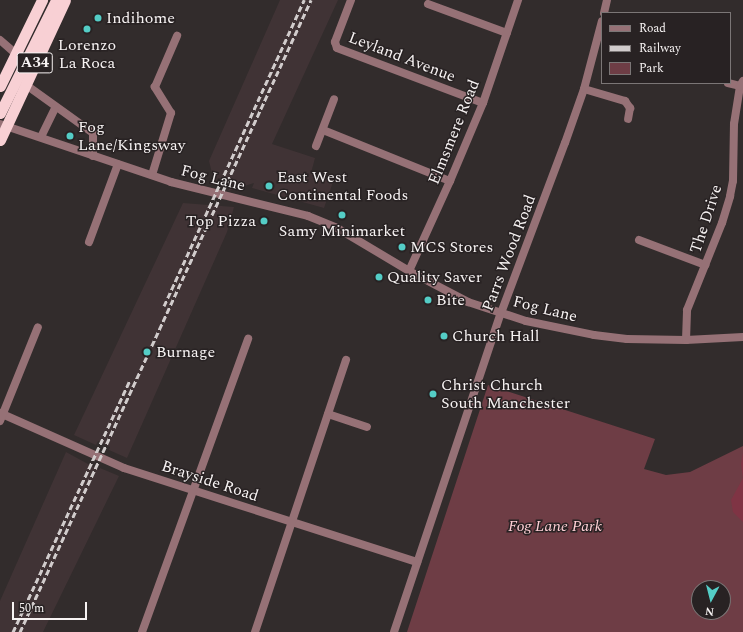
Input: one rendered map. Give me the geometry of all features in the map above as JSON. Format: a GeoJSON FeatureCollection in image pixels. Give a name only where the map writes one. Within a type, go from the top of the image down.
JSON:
{"type":"FeatureCollection","features":[{"type":"Feature","properties":{"kind":"highway"},"geometry":{"type":"LineString","coordinates":[[0,113],[21,81],[50,10],[56,0]]}},
{"type":"Feature","properties":{"kind":"highway","name":"A34"},"geometry":{"type":"LineString","coordinates":[[0,140],[2,125],[21,81],[65,0]]}},
{"type":"Feature","properties":{"kind":"highway"},"geometry":{"type":"LineString","coordinates":[[41,3],[50,10]]}},
{"type":"Feature","properties":{"kind":"highway","name":"A34"},"geometry":{"type":"LineString","coordinates":[[0,86],[41,3]]}},
{"type":"Feature","properties":{"kind":"street","name":"Leyland Avenue"},"geometry":{"type":"LineString","coordinates":[[351,0],[335,42],[337,48],[482,102]]}},
{"type":"Feature","properties":{"kind":"street","name":"Elmsmere Road"},"geometry":{"type":"LineString","coordinates":[[409,271],[450,181],[482,102],[518,0]]}},
{"type":"Feature","properties":{"kind":"street"},"geometry":{"type":"LineString","coordinates":[[604,12],[607,0]]}},
{"type":"Feature","properties":{"kind":"street"},"geometry":{"type":"LineString","coordinates":[[428,4],[507,33]]}},
{"type":"Feature","properties":{"kind":"street","name":"Parrs Wood Road"},"geometry":{"type":"LineString","coordinates":[[394,632],[501,313],[584,89],[601,25]]}},
{"type":"Feature","properties":{"kind":"street"},"geometry":{"type":"LineString","coordinates":[[152,176],[171,113],[155,87],[177,36]]}},
{"type":"Feature","properties":{"kind":"street"},"geometry":{"type":"LineString","coordinates":[[0,40],[15,54]]}},
{"type":"Feature","properties":{"kind":"street"},"geometry":{"type":"LineString","coordinates":[[21,81],[55,108],[93,133],[93,156]]}},
{"type":"Feature","properties":{"kind":"street"},"geometry":{"type":"LineString","coordinates":[[731,83],[741,84]]}},
{"type":"Feature","properties":{"kind":"street","name":"The Drive"},"geometry":{"type":"LineString","coordinates":[[686,340],[688,310],[726,212],[733,181],[734,124],[741,84]]}},
{"type":"Feature","properties":{"kind":"street"},"geometry":{"type":"LineString","coordinates":[[584,89],[624,101],[630,108],[628,119]]}},
{"type":"Feature","properties":{"kind":"street"},"geometry":{"type":"LineString","coordinates":[[316,146],[334,99]]}},
{"type":"Feature","properties":{"kind":"street"},"geometry":{"type":"LineString","coordinates":[[41,137],[55,108]]}},
{"type":"Feature","properties":{"kind":"street","name":"Fog Lane"},"geometry":{"type":"LineString","coordinates":[[2,125],[152,176],[308,216],[337,228],[409,271],[468,302],[501,313],[594,336],[686,340],[743,337]]}},
{"type":"Feature","properties":{"kind":"street"},"geometry":{"type":"LineString","coordinates":[[323,130],[450,181]]}},
{"type":"Feature","properties":{"kind":"street"},"geometry":{"type":"LineString","coordinates":[[89,242],[118,164]]}},
{"type":"Feature","properties":{"kind":"street"},"geometry":{"type":"LineString","coordinates":[[639,240],[705,266]]}},
{"type":"Feature","properties":{"kind":"street"},"geometry":{"type":"LineString","coordinates":[[1,416],[38,327]]}},
{"type":"Feature","properties":{"kind":"street"},"geometry":{"type":"LineString","coordinates":[[142,632],[192,490],[248,339]]}},
{"type":"Feature","properties":{"kind":"street"},"geometry":{"type":"LineString","coordinates":[[257,632],[346,360]]}},
{"type":"Feature","properties":{"kind":"street"},"geometry":{"type":"LineString","coordinates":[[328,414],[367,427]]}},
{"type":"Feature","properties":{"kind":"street","name":"Brayside Road"},"geometry":{"type":"LineString","coordinates":[[1,416],[124,468],[417,562]]}},
{"type":"Feature","properties":{"kind":"shaded area"},"geometry":{"type":"Polygon","coordinates":[[[280,0],[338,0],[272,144],[315,158],[311,173],[333,182],[324,208],[252,188],[254,183],[228,191],[232,182],[218,178],[215,185],[209,161],[280,0]]]}},
{"type":"Feature","properties":{"kind":"shaded area"},"geometry":{"type":"Polygon","coordinates":[[[183,203],[234,207],[227,232],[127,458],[109,450],[110,447],[98,441],[96,445],[74,435],[183,203]]]}},
{"type":"Feature","properties":{"kind":"shaded area"},"geometry":{"type":"Polygon","coordinates":[[[66,452],[99,470],[100,468],[119,476],[43,632],[0,632],[0,601],[66,452]]]}},
{"type":"Feature","properties":{"kind":"shaded area"},"geometry":{"type":"Polygon","coordinates":[[[743,453],[743,478],[741,464],[743,453]]]}},
{"type":"Feature","properties":{"kind":"shaded area"},"geometry":{"type":"Polygon","coordinates":[[[743,478],[743,522],[733,512],[731,500],[743,478]]]}},
{"type":"Feature","properties":{"kind":"green space","name":"Fog Lane Park"},"geometry":{"type":"Polygon","coordinates":[[[488,385],[655,439],[644,469],[666,475],[690,472],[743,446],[743,632],[407,632],[488,385]]]}},
{"type":"Feature","properties":{"kind":"railway"},"geometry":{"type":"LineString","coordinates":[[164,306],[304,0]]}},
{"type":"Feature","properties":{"kind":"railway"},"geometry":{"type":"LineString","coordinates":[[20,632],[311,0]]}},
{"type":"Feature","properties":{"kind":"railway"},"geometry":{"type":"LineString","coordinates":[[13,632],[130,380]]}},
{"type":"Feature","properties":{"kind":"place","name":"Indihome"},"geometry":{"type":"Point","coordinates":[98,18]}},
{"type":"Feature","properties":{"kind":"place","name":"Lorenzo La Roca"},"geometry":{"type":"Point","coordinates":[87,29]}},
{"type":"Feature","properties":{"kind":"place","name":"Fog Lane/Kingsway"},"geometry":{"type":"Point","coordinates":[70,136]}},
{"type":"Feature","properties":{"kind":"place","name":"East West Continental Foods"},"geometry":{"type":"Point","coordinates":[269,186]}},
{"type":"Feature","properties":{"kind":"place","name":"Samy Minimarket"},"geometry":{"type":"Point","coordinates":[342,215]}},
{"type":"Feature","properties":{"kind":"place","name":"Top Pizza"},"geometry":{"type":"Point","coordinates":[264,221]}},
{"type":"Feature","properties":{"kind":"place","name":"MCS Stores"},"geometry":{"type":"Point","coordinates":[402,247]}},
{"type":"Feature","properties":{"kind":"place","name":"Quality Saver"},"geometry":{"type":"Point","coordinates":[379,277]}},
{"type":"Feature","properties":{"kind":"place","name":"Bite"},"geometry":{"type":"Point","coordinates":[428,300]}},
{"type":"Feature","properties":{"kind":"place","name":"Church Hall"},"geometry":{"type":"Point","coordinates":[444,336]}},
{"type":"Feature","properties":{"kind":"place","name":"Burnage"},"geometry":{"type":"Point","coordinates":[147,352]}},
{"type":"Feature","properties":{"kind":"place","name":"Christ Church South Manchester"},"geometry":{"type":"Point","coordinates":[433,394]}}]}
